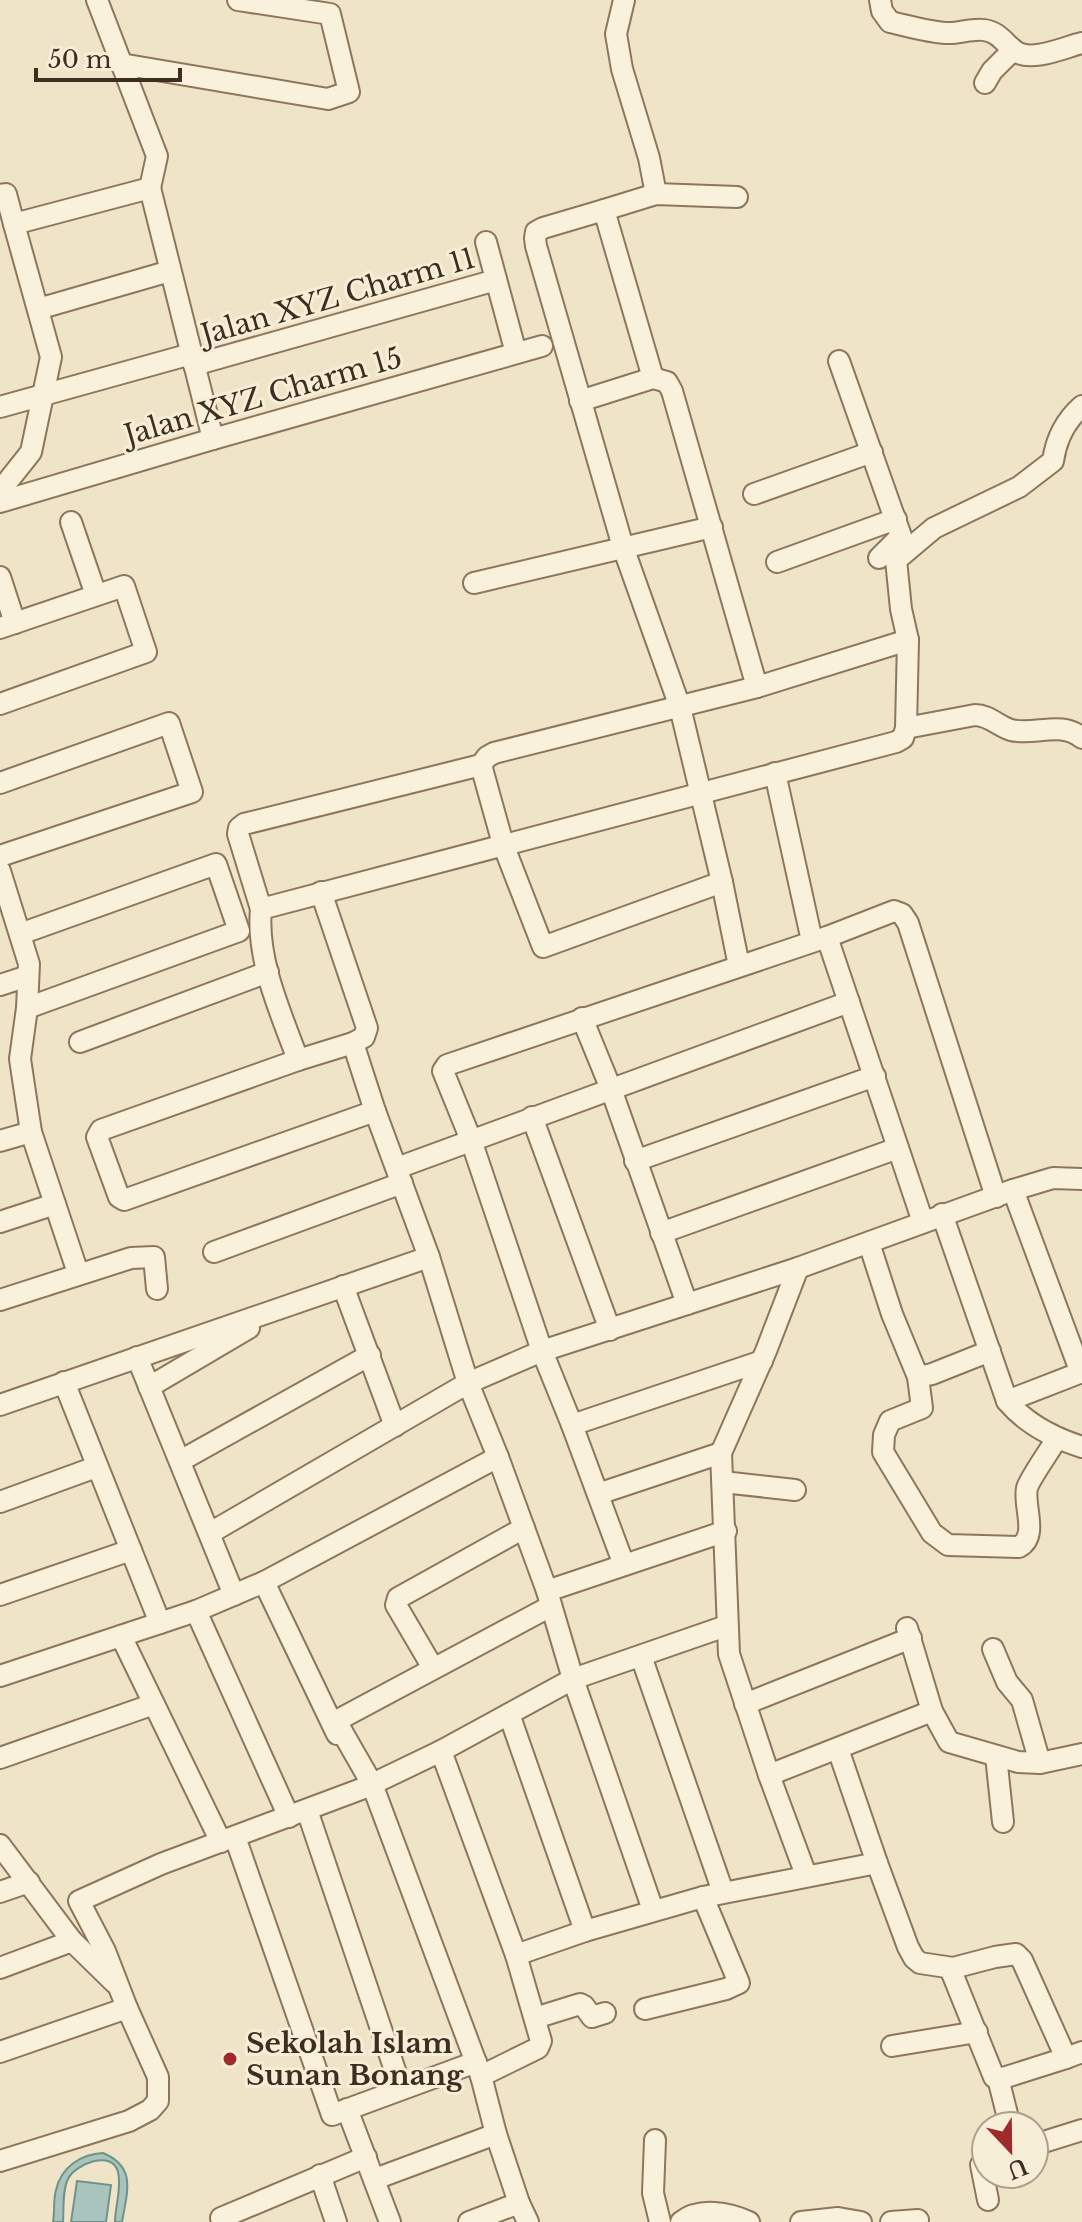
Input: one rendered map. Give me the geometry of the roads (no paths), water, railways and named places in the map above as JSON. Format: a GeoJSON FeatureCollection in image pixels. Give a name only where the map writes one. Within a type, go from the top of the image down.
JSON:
{"type":"FeatureCollection","features":[{"type":"Feature","properties":{"kind":"street"},"geometry":{"type":"LineString","coordinates":[[97,0],[157,156],[150,188],[213,439]]}},
{"type":"Feature","properties":{"kind":"street"},"geometry":{"type":"LineString","coordinates":[[121,64],[328,99],[349,92],[330,14],[238,0]]}},
{"type":"Feature","properties":{"kind":"street"},"geometry":{"type":"LineString","coordinates":[[624,0],[616,34],[622,69],[656,194]]}},
{"type":"Feature","properties":{"kind":"street"},"geometry":{"type":"LineString","coordinates":[[880,0],[882,11],[890,22],[949,34],[973,29],[988,30],[1003,38],[1021,55],[1040,55],[1082,43]]}},
{"type":"Feature","properties":{"kind":"street"},"geometry":{"type":"LineString","coordinates":[[985,83],[992,71],[1013,50]]}},
{"type":"Feature","properties":{"kind":"street"},"geometry":{"type":"LineString","coordinates":[[14,224],[150,188]]}},
{"type":"Feature","properties":{"kind":"street"},"geometry":{"type":"LineString","coordinates":[[0,195],[6,194],[51,357],[31,452],[0,491]]}},
{"type":"Feature","properties":{"kind":"street"},"geometry":{"type":"LineString","coordinates":[[737,197],[656,194],[543,228],[536,232],[535,238],[623,547],[680,707],[739,966]]}},
{"type":"Feature","properties":{"kind":"street"},"geometry":{"type":"LineString","coordinates":[[604,210],[653,378]]}},
{"type":"Feature","properties":{"kind":"street","name":"Jalan XYZ Charm 11"},"geometry":{"type":"LineString","coordinates":[[486,242],[516,353]]}},
{"type":"Feature","properties":{"kind":"street"},"geometry":{"type":"LineString","coordinates":[[38,309],[170,271]]}},
{"type":"Feature","properties":{"kind":"street","name":"Jalan XYZ Charm 11"},"geometry":{"type":"LineString","coordinates":[[0,407],[496,280]]}},
{"type":"Feature","properties":{"kind":"street","name":"Jalan XYZ Charm 15"},"geometry":{"type":"LineString","coordinates":[[0,502],[542,346]]}},
{"type":"Feature","properties":{"kind":"street"},"geometry":{"type":"LineString","coordinates":[[839,361],[901,536],[879,558]]}},
{"type":"Feature","properties":{"kind":"street"},"geometry":{"type":"LineString","coordinates":[[580,401],[653,378],[667,382],[757,687]]}},
{"type":"Feature","properties":{"kind":"street"},"geometry":{"type":"LineString","coordinates":[[261,909],[903,738],[906,728],[908,640],[896,560],[934,528],[1019,487],[1053,461],[1055,445],[1072,415],[1082,406]]}},
{"type":"Feature","properties":{"kind":"street"},"geometry":{"type":"LineString","coordinates":[[754,494],[872,452]]}},
{"type":"Feature","properties":{"kind":"street"},"geometry":{"type":"LineString","coordinates":[[777,562],[896,519]]}},
{"type":"Feature","properties":{"kind":"street"},"geometry":{"type":"LineString","coordinates":[[71,522],[96,595]]}},
{"type":"Feature","properties":{"kind":"street"},"geometry":{"type":"LineString","coordinates":[[474,583],[712,527]]}},
{"type":"Feature","properties":{"kind":"street"},"geometry":{"type":"LineString","coordinates":[[868,529],[888,585],[901,609]]}},
{"type":"Feature","properties":{"kind":"street"},"geometry":{"type":"LineString","coordinates":[[0,577],[8,625],[124,586],[146,652],[0,704]]}},
{"type":"Feature","properties":{"kind":"street"},"geometry":{"type":"LineString","coordinates":[[298,1060],[268,972],[260,931],[261,909],[238,834],[241,826],[481,765],[494,753],[757,687],[908,640]]}},
{"type":"Feature","properties":{"kind":"street"},"geometry":{"type":"LineString","coordinates":[[906,728],[983,715],[1014,730],[1060,728],[1082,738]]}},
{"type":"Feature","properties":{"kind":"street"},"geometry":{"type":"LineString","coordinates":[[0,783],[169,723],[192,792],[0,856]]}},
{"type":"Feature","properties":{"kind":"street"},"geometry":{"type":"LineString","coordinates":[[481,765],[503,844],[541,945],[546,947],[722,882]]}},
{"type":"Feature","properties":{"kind":"street"},"geometry":{"type":"LineString","coordinates":[[775,773],[820,939],[849,1002],[898,1148],[933,1218],[990,1351],[1007,1401],[1019,1415],[1057,1438],[1082,1447]]}},
{"type":"Feature","properties":{"kind":"street"},"geometry":{"type":"LineString","coordinates":[[20,934],[216,864],[239,931],[27,1008]]}},
{"type":"Feature","properties":{"kind":"street"},"geometry":{"type":"LineString","coordinates":[[0,871],[29,964],[20,1059],[31,1132],[78,1273]]}},
{"type":"Feature","properties":{"kind":"street"},"geometry":{"type":"LineString","coordinates":[[321,892],[367,1028],[364,1037],[101,1130],[97,1137],[120,1198],[124,1200],[375,1111]]}},
{"type":"Feature","properties":{"kind":"street"},"geometry":{"type":"LineString","coordinates":[[624,1565],[542,1351],[471,1140],[443,1071],[447,1065],[894,911],[905,917],[1005,1193],[1081,1373],[1007,1401]]}},
{"type":"Feature","properties":{"kind":"street"},"geometry":{"type":"LineString","coordinates":[[80,1042],[268,972]]}},
{"type":"Feature","properties":{"kind":"street"},"geometry":{"type":"LineString","coordinates":[[0,985],[28,976]]}},
{"type":"Feature","properties":{"kind":"street"},"geometry":{"type":"LineString","coordinates":[[214,1252],[400,1175],[471,1140],[849,1002]]}},
{"type":"Feature","properties":{"kind":"street"},"geometry":{"type":"LineString","coordinates":[[582,1018],[611,1089],[687,1304]]}},
{"type":"Feature","properties":{"kind":"street"},"geometry":{"type":"LineString","coordinates":[[353,1043],[429,1257],[468,1383],[549,1599],[573,1679],[653,1910]]}},
{"type":"Feature","properties":{"kind":"street"},"geometry":{"type":"LineString","coordinates":[[0,1066],[20,1059]]}},
{"type":"Feature","properties":{"kind":"street"},"geometry":{"type":"LineString","coordinates":[[635,1161],[875,1076]]}},
{"type":"Feature","properties":{"kind":"street"},"geometry":{"type":"LineString","coordinates":[[532,1117],[610,1330]]}},
{"type":"Feature","properties":{"kind":"street"},"geometry":{"type":"LineString","coordinates":[[0,1141],[31,1132]]}},
{"type":"Feature","properties":{"kind":"street"},"geometry":{"type":"LineString","coordinates":[[661,1233],[898,1148]]}},
{"type":"Feature","properties":{"kind":"street"},"geometry":{"type":"LineString","coordinates":[[210,1533],[468,1383],[542,1351],[798,1268],[1005,1193],[1053,1178],[1082,1179]]}},
{"type":"Feature","properties":{"kind":"street"},"geometry":{"type":"LineString","coordinates":[[0,1222],[55,1204]]}},
{"type":"Feature","properties":{"kind":"street"},"geometry":{"type":"LineString","coordinates":[[869,1243],[892,1314],[918,1377],[922,1408],[890,1421],[884,1435],[883,1452],[932,1533],[948,1545],[1023,1546],[1029,1536],[1027,1488],[1057,1438]]}},
{"type":"Feature","properties":{"kind":"street"},"geometry":{"type":"LineString","coordinates":[[0,1300],[131,1258],[154,1257],[157,1289]]}},
{"type":"Feature","properties":{"kind":"street"},"geometry":{"type":"LineString","coordinates":[[0,1405],[429,1257]]}},
{"type":"Feature","properties":{"kind":"street"},"geometry":{"type":"LineString","coordinates":[[798,1268],[762,1361],[721,1453],[729,1654],[806,1875]]}},
{"type":"Feature","properties":{"kind":"street"},"geometry":{"type":"LineString","coordinates":[[343,1286],[395,1426]]}},
{"type":"Feature","properties":{"kind":"street"},"geometry":{"type":"LineString","coordinates":[[149,1387],[282,1308]]}},
{"type":"Feature","properties":{"kind":"street"},"geometry":{"type":"LineString","coordinates":[[918,1377],[990,1351]]}},
{"type":"Feature","properties":{"kind":"street"},"geometry":{"type":"LineString","coordinates":[[180,1461],[370,1355]]}},
{"type":"Feature","properties":{"kind":"street"},"geometry":{"type":"LineString","coordinates":[[137,1357],[234,1595]]}},
{"type":"Feature","properties":{"kind":"street"},"geometry":{"type":"LineString","coordinates":[[572,1425],[762,1361]]}},
{"type":"Feature","properties":{"kind":"street"},"geometry":{"type":"LineString","coordinates":[[64,1382],[160,1623]]}},
{"type":"Feature","properties":{"kind":"street"},"geometry":{"type":"LineString","coordinates":[[598,1494],[721,1453]]}},
{"type":"Feature","properties":{"kind":"street"},"geometry":{"type":"LineString","coordinates":[[0,1676],[196,1611],[264,1582],[498,1457]]}},
{"type":"Feature","properties":{"kind":"street"},"geometry":{"type":"LineString","coordinates":[[0,1502],[96,1467]]}},
{"type":"Feature","properties":{"kind":"street"},"geometry":{"type":"LineString","coordinates":[[723,1482],[795,1490]]}},
{"type":"Feature","properties":{"kind":"street"},"geometry":{"type":"LineString","coordinates":[[433,1668],[396,1605],[398,1598],[524,1528]]}},
{"type":"Feature","properties":{"kind":"street"},"geometry":{"type":"LineString","coordinates":[[528,2222],[496,2134],[478,2069],[368,1786],[336,1721],[549,1599],[624,1565],[726,1531]]}},
{"type":"Feature","properties":{"kind":"street"},"geometry":{"type":"LineString","coordinates":[[0,1595],[131,1550]]}},
{"type":"Feature","properties":{"kind":"street"},"geometry":{"type":"LineString","coordinates":[[264,1582],[368,1786]]}},
{"type":"Feature","properties":{"kind":"street"},"geometry":{"type":"LineString","coordinates":[[196,1611],[298,1814],[401,2088]]}},
{"type":"Feature","properties":{"kind":"street"},"geometry":{"type":"LineString","coordinates":[[56,1920],[79,1901],[161,1864],[368,1786],[441,1751],[573,1679],[726,1626]]}},
{"type":"Feature","properties":{"kind":"street"},"geometry":{"type":"LineString","coordinates":[[745,1704],[909,1633],[932,1711],[949,1742],[1018,1762],[1040,1763],[1082,1754]]}},
{"type":"Feature","properties":{"kind":"street"},"geometry":{"type":"LineString","coordinates":[[121,1636],[228,1840],[332,2115],[401,2088],[478,2069],[538,2048],[541,2041],[516,1955],[441,1751]]}},
{"type":"Feature","properties":{"kind":"street"},"geometry":{"type":"LineString","coordinates":[[993,1649],[1007,1682],[1022,1700],[1040,1763]]}},
{"type":"Feature","properties":{"kind":"street"},"geometry":{"type":"LineString","coordinates":[[641,1656],[723,1892]]}},
{"type":"Feature","properties":{"kind":"street"},"geometry":{"type":"LineString","coordinates":[[0,1758],[154,1704]]}},
{"type":"Feature","properties":{"kind":"street"},"geometry":{"type":"LineString","coordinates":[[769,1775],[932,1711]]}},
{"type":"Feature","properties":{"kind":"street"},"geometry":{"type":"LineString","coordinates":[[509,1714],[585,1931]]}},
{"type":"Feature","properties":{"kind":"street"},"geometry":{"type":"LineString","coordinates":[[838,1749],[914,1958],[920,1963],[950,1968],[1016,1954],[1074,2055],[998,2078]]}},
{"type":"Feature","properties":{"kind":"street"},"geometry":{"type":"LineString","coordinates":[[996,1756],[1003,1822]]}},
{"type":"Feature","properties":{"kind":"street"},"geometry":{"type":"LineString","coordinates":[[0,1845],[72,1941],[124,1999]]}},
{"type":"Feature","properties":{"kind":"street"},"geometry":{"type":"LineString","coordinates":[[516,1955],[585,1931],[703,1897],[877,1863]]}},
{"type":"Feature","properties":{"kind":"street"},"geometry":{"type":"LineString","coordinates":[[0,1892],[29,1882]]}},
{"type":"Feature","properties":{"kind":"street"},"geometry":{"type":"LineString","coordinates":[[645,2009],[739,1983],[703,1897]]}},
{"type":"Feature","properties":{"kind":"street"},"geometry":{"type":"LineString","coordinates":[[0,2161],[129,2121],[150,2110],[158,2101],[158,2077],[105,1951],[79,1901]]}},
{"type":"Feature","properties":{"kind":"street"},"geometry":{"type":"LineString","coordinates":[[0,1968],[72,1941]]}},
{"type":"Feature","properties":{"kind":"street"},"geometry":{"type":"LineString","coordinates":[[950,1968],[994,2077],[998,2078],[1006,2110]]}},
{"type":"Feature","properties":{"kind":"street"},"geometry":{"type":"LineString","coordinates":[[0,2052],[124,1999]]}},
{"type":"Feature","properties":{"kind":"street"},"geometry":{"type":"LineString","coordinates":[[535,2018],[580,2004],[592,2017],[605,2013]]}},
{"type":"Feature","properties":{"kind":"street"},"geometry":{"type":"LineString","coordinates":[[892,2046],[977,2032]]}},
{"type":"Feature","properties":{"kind":"street"},"geometry":{"type":"LineString","coordinates":[[347,2109],[390,2222]]}},
{"type":"Feature","properties":{"kind":"street"},"geometry":{"type":"LineString","coordinates":[[1050,2140],[1082,2130]]}},
{"type":"Feature","properties":{"kind":"street"},"geometry":{"type":"LineString","coordinates":[[375,2179],[496,2134]]}},
{"type":"Feature","properties":{"kind":"street"},"geometry":{"type":"LineString","coordinates":[[655,2140],[653,2193],[660,2222]]}},
{"type":"Feature","properties":{"kind":"street"},"geometry":{"type":"LineString","coordinates":[[221,2218],[366,2157]]}},
{"type":"Feature","properties":{"kind":"street"},"geometry":{"type":"LineString","coordinates":[[320,2175],[336,2222]]}},
{"type":"Feature","properties":{"kind":"street"},"geometry":{"type":"LineString","coordinates":[[986,2190],[988,2200]]}},
{"type":"Feature","properties":{"kind":"street"},"geometry":{"type":"LineString","coordinates":[[469,2222],[519,2203]]}},
{"type":"Feature","properties":{"kind":"street"},"geometry":{"type":"LineString","coordinates":[[681,2222],[686,2218],[718,2212],[749,2222]]}},
{"type":"Feature","properties":{"kind":"street"},"geometry":{"type":"LineString","coordinates":[[801,2222],[838,2218],[861,2222]]}},
{"type":"Feature","properties":{"kind":"street"},"geometry":{"type":"LineString","coordinates":[[891,2222],[918,2220]]}},
{"type":"Feature","properties":{"kind":"water"},"geometry":{"type":"Polygon","coordinates":[[[103,2153],[121,2165],[125,2173],[127,2191],[122,2222],[115,2222],[118,2172],[109,2161],[101,2160],[85,2164],[72,2173],[65,2189],[63,2222],[53,2222],[55,2194],[67,2168],[87,2156],[103,2153]]]}},
{"type":"Feature","properties":{"kind":"water"},"geometry":{"type":"Polygon","coordinates":[[[77,2181],[111,2185],[106,2222],[71,2222],[77,2181]]]}},
{"type":"Feature","properties":{"kind":"place","name":"Sekolah Islam Sunan Bonang"},"geometry":{"type":"Point","coordinates":[230,2059]}}]}
